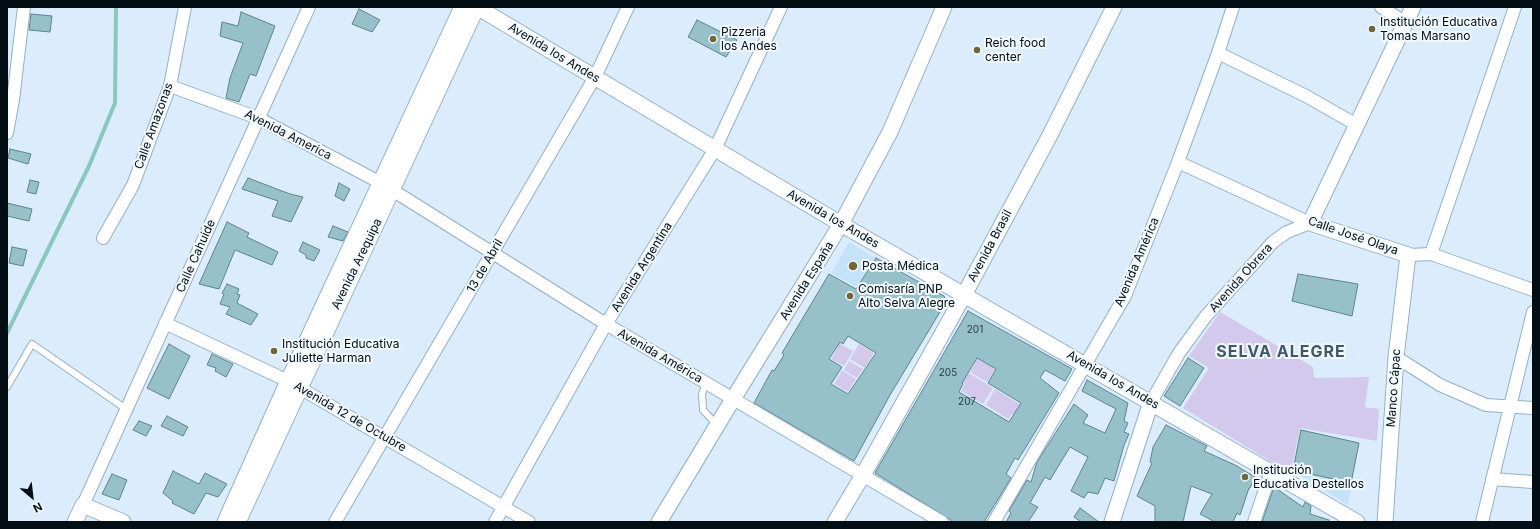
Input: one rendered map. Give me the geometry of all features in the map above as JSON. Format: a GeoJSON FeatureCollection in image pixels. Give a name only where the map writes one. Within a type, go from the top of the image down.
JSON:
{"type":"FeatureCollection","features":[{"type":"Feature","properties":{"kind":"street"},"geometry":{"type":"LineString","coordinates":[[7,133],[10,100],[24,7]]}},
{"type":"Feature","properties":{"kind":"street","name":"Calle Amazonas"},"geometry":{"type":"LineString","coordinates":[[103,238],[133,185],[170,86],[185,7]]}},
{"type":"Feature","properties":{"kind":"street","name":"Calle Cahuide"},"geometry":{"type":"LineString","coordinates":[[83,505],[258,118],[310,7]]}},
{"type":"Feature","properties":{"kind":"street","name":"Avenida Arequipa"},"geometry":{"type":"LineString","coordinates":[[387,187],[462,7]]}},
{"type":"Feature","properties":{"kind":"street","name":"Avenida Arequipa"},"geometry":{"type":"LineString","coordinates":[[225,522],[387,187],[477,7]]}},
{"type":"Feature","properties":{"kind":"street","name":"Avenida los Andes"},"geometry":{"type":"LineString","coordinates":[[477,7],[841,224],[1357,522]]}},
{"type":"Feature","properties":{"kind":"street","name":"13 de Abril"},"geometry":{"type":"LineString","coordinates":[[334,522],[595,77],[628,7]]}},
{"type":"Feature","properties":{"kind":"street","name":"Avenida Argentina"},"geometry":{"type":"LineString","coordinates":[[495,522],[606,324],[715,149],[781,7]]}},
{"type":"Feature","properties":{"kind":"street","name":"Avenida España"},"geometry":{"type":"LineString","coordinates":[[659,522],[841,224],[890,132],[944,7]]}},
{"type":"Feature","properties":{"kind":"street","name":"Avenida Brasil"},"geometry":{"type":"LineString","coordinates":[[835,522],[964,295],[1049,138],[1114,7]]}},
{"type":"Feature","properties":{"kind":"street","name":"Avenida América"},"geometry":{"type":"LineString","coordinates":[[994,522],[1125,296],[1178,162],[1218,53],[1233,7]]}},
{"type":"Feature","properties":{"kind":"street"},"geometry":{"type":"LineString","coordinates":[[1381,7],[1406,23]]}},
{"type":"Feature","properties":{"kind":"street"},"geometry":{"type":"LineString","coordinates":[[1310,223],[1413,7]]}},
{"type":"Feature","properties":{"kind":"street"},"geometry":{"type":"LineString","coordinates":[[1431,254],[1515,7]]}},
{"type":"Feature","properties":{"kind":"street"},"geometry":{"type":"LineString","coordinates":[[1218,53],[1306,96],[1357,125]]}},
{"type":"Feature","properties":{"kind":"street","name":"Avenida America"},"geometry":{"type":"LineString","coordinates":[[170,86],[258,118],[387,187]]}},
{"type":"Feature","properties":{"kind":"street","name":"Calle José Olaya"},"geometry":{"type":"LineString","coordinates":[[1178,162],[1310,223],[1408,255],[1431,254],[1533,290]]}},
{"type":"Feature","properties":{"kind":"street","name":"Avenida América"},"geometry":{"type":"LineString","coordinates":[[387,187],[606,324],[942,522]]}},
{"type":"Feature","properties":{"kind":"street","name":"Avenida Obrera"},"geometry":{"type":"LineString","coordinates":[[1112,522],[1150,402],[1179,353],[1206,316],[1273,242],[1287,232],[1310,223]]}},
{"type":"Feature","properties":{"kind":"street","name":"Manco Cápac"},"geometry":{"type":"LineString","coordinates":[[1385,522],[1396,357],[1408,255]]}},
{"type":"Feature","properties":{"kind":"street"},"geometry":{"type":"LineString","coordinates":[[1482,522],[1510,406],[1531,329],[1533,312]]}},
{"type":"Feature","properties":{"kind":"street","name":"Avenida 12 de Octubre"},"geometry":{"type":"LineString","coordinates":[[165,323],[293,384],[529,522]]}},
{"type":"Feature","properties":{"kind":"street"},"geometry":{"type":"LineString","coordinates":[[1396,357],[1440,385],[1486,405],[1533,408]]}},
{"type":"Feature","properties":{"kind":"street","name":"Avenida Arequipa"},"geometry":{"type":"LineString","coordinates":[[238,522],[293,384]]}},
{"type":"Feature","properties":{"kind":"street"},"geometry":{"type":"LineString","coordinates":[[1254,522],[1271,472]]}},
{"type":"Feature","properties":{"kind":"street"},"geometry":{"type":"LineString","coordinates":[[1492,479],[1533,482]]}},
{"type":"Feature","properties":{"kind":"street"},"geometry":{"type":"LineString","coordinates":[[75,522],[83,505],[123,522]]}},
{"type":"Feature","properties":{"kind":"lane"},"geometry":{"type":"LineString","coordinates":[[7,387],[32,344],[126,409]]}},
{"type":"Feature","properties":{"kind":"lane"},"geometry":{"type":"LineString","coordinates":[[706,383],[702,394],[703,410],[717,425]]}},
{"type":"Feature","properties":{"kind":"shaded area","name":"Posta Médica"},"geometry":{"type":"Polygon","coordinates":[[[849,242],[875,258],[856,287],[831,273],[849,242]]]}},
{"type":"Feature","properties":{"kind":"shaded area"},"geometry":{"type":"Polygon","coordinates":[[[1220,312],[1313,367],[1314,378],[1369,377],[1365,407],[1379,409],[1377,441],[1300,428],[1291,470],[1283,469],[1183,408],[1209,368],[1189,356],[1220,312]]]}},
{"type":"Feature","properties":{"kind":"shaded area"},"geometry":{"type":"Polygon","coordinates":[[[835,341],[853,351],[844,366],[831,359],[836,350],[832,347],[835,341]]]}},
{"type":"Feature","properties":{"kind":"shaded area"},"geometry":{"type":"Polygon","coordinates":[[[859,344],[874,353],[865,368],[850,359],[859,344]]]}},
{"type":"Feature","properties":{"kind":"shaded area"},"geometry":{"type":"Polygon","coordinates":[[[977,359],[995,369],[987,382],[970,372],[977,359]]]}},
{"type":"Feature","properties":{"kind":"shaded area"},"geometry":{"type":"Polygon","coordinates":[[[849,361],[863,369],[857,378],[844,370],[849,361]]]}},
{"type":"Feature","properties":{"kind":"shaded area"},"geometry":{"type":"Polygon","coordinates":[[[842,370],[856,379],[848,392],[834,384],[842,370]]]}},
{"type":"Feature","properties":{"kind":"shaded area"},"geometry":{"type":"Polygon","coordinates":[[[967,372],[993,388],[983,404],[961,391],[965,384],[961,382],[967,372]]]}},
{"type":"Feature","properties":{"kind":"shaded area"},"geometry":{"type":"Polygon","coordinates":[[[995,389],[1023,406],[1017,417],[1012,414],[1008,419],[986,405],[995,389]]]}},
{"type":"Feature","properties":{"kind":"shaded area"},"geometry":{"type":"Polygon","coordinates":[[[1300,429],[1359,443],[1348,505],[1292,471],[1300,429]]]}},
{"type":"Feature","properties":{"kind":"building"},"geometry":{"type":"Polygon","coordinates":[[[359,9],[380,20],[372,32],[352,24],[359,9]]]}},
{"type":"Feature","properties":{"kind":"building"},"geometry":{"type":"Polygon","coordinates":[[[241,12],[275,26],[256,76],[250,74],[239,102],[226,98],[230,78],[243,43],[220,36],[222,22],[238,26],[241,12]]]}},
{"type":"Feature","properties":{"kind":"building"},"geometry":{"type":"Polygon","coordinates":[[[31,14],[52,16],[50,32],[29,30],[31,14]]]}},
{"type":"Feature","properties":{"kind":"building","name":"Pizzeria los Andes"},"geometry":{"type":"Polygon","coordinates":[[[697,20],[737,40],[726,57],[688,37],[697,20]]]}},
{"type":"Feature","properties":{"kind":"building"},"geometry":{"type":"Polygon","coordinates":[[[10,149],[31,154],[28,164],[8,158],[10,149]]]}},
{"type":"Feature","properties":{"kind":"building"},"geometry":{"type":"Polygon","coordinates":[[[248,178],[290,194],[303,197],[291,222],[272,216],[278,201],[242,189],[248,178]]]}},
{"type":"Feature","properties":{"kind":"building"},"geometry":{"type":"Polygon","coordinates":[[[30,180],[39,182],[36,194],[27,192],[30,180]]]}},
{"type":"Feature","properties":{"kind":"building"},"geometry":{"type":"Polygon","coordinates":[[[339,183],[350,189],[344,201],[335,196],[339,183]]]}},
{"type":"Feature","properties":{"kind":"building"},"geometry":{"type":"Polygon","coordinates":[[[7,203],[32,209],[29,221],[7,216],[7,203]]]}},
{"type":"Feature","properties":{"kind":"building"},"geometry":{"type":"Polygon","coordinates":[[[227,222],[249,233],[247,237],[278,252],[272,265],[235,250],[219,289],[199,284],[227,222]]]}},
{"type":"Feature","properties":{"kind":"building"},"geometry":{"type":"Polygon","coordinates":[[[333,226],[348,232],[343,241],[328,237],[333,226]]]}},
{"type":"Feature","properties":{"kind":"building"},"geometry":{"type":"Polygon","coordinates":[[[303,242],[320,250],[314,261],[306,258],[306,255],[299,251],[303,242]]]}},
{"type":"Feature","properties":{"kind":"building"},"geometry":{"type":"Polygon","coordinates":[[[12,247],[27,250],[23,266],[9,263],[12,247]]]}},
{"type":"Feature","properties":{"kind":"building"},"geometry":{"type":"Polygon","coordinates":[[[876,258],[944,296],[946,302],[890,395],[854,461],[754,403],[772,370],[774,371],[784,355],[782,353],[829,274],[856,289],[876,258]],[[848,336],[843,344],[840,342],[829,359],[842,367],[831,384],[848,394],[876,353],[848,336]]]}},
{"type":"Feature","properties":{"kind":"building"},"geometry":{"type":"Polygon","coordinates":[[[1298,274],[1358,284],[1352,316],[1292,301],[1298,274]]]}},
{"type":"Feature","properties":{"kind":"building"},"geometry":{"type":"Polygon","coordinates":[[[227,284],[239,289],[237,294],[240,295],[237,303],[258,314],[251,325],[226,314],[230,307],[220,304],[224,294],[222,293],[227,284]]]}},
{"type":"Feature","properties":{"kind":"building"},"geometry":{"type":"Polygon","coordinates":[[[968,311],[1072,369],[1065,381],[1045,370],[1040,378],[1059,393],[1018,460],[1015,458],[1006,474],[1011,478],[984,522],[954,522],[875,473],[968,311]],[[977,358],[962,383],[963,384],[959,392],[1009,422],[1021,403],[988,383],[996,369],[977,358]]]}},
{"type":"Feature","properties":{"kind":"building"},"geometry":{"type":"Polygon","coordinates":[[[169,344],[190,356],[169,399],[147,388],[169,344]]]}},
{"type":"Feature","properties":{"kind":"building"},"geometry":{"type":"Polygon","coordinates":[[[212,354],[233,364],[226,377],[215,371],[216,368],[207,365],[212,354]]]}},
{"type":"Feature","properties":{"kind":"building"},"geometry":{"type":"Polygon","coordinates":[[[1188,358],[1204,368],[1180,406],[1164,396],[1188,358]]]}},
{"type":"Feature","properties":{"kind":"building"},"geometry":{"type":"Polygon","coordinates":[[[1087,380],[1128,403],[1124,421],[1128,423],[1124,432],[1129,434],[1124,445],[1114,481],[1105,478],[1098,494],[1088,492],[1084,498],[1071,491],[1088,457],[1070,447],[1050,480],[1045,477],[1030,503],[1038,507],[1028,522],[1006,522],[1011,513],[1009,511],[1027,480],[1031,482],[1037,462],[1074,404],[1088,415],[1083,423],[1105,433],[1116,409],[1082,391],[1087,380]]]}},
{"type":"Feature","properties":{"kind":"building"},"geometry":{"type":"Polygon","coordinates":[[[167,416],[188,427],[183,436],[161,426],[167,416]]]}},
{"type":"Feature","properties":{"kind":"building"},"geometry":{"type":"Polygon","coordinates":[[[139,421],[152,426],[146,436],[133,430],[139,421]]]}},
{"type":"Feature","properties":{"kind":"building"},"geometry":{"type":"Polygon","coordinates":[[[1166,425],[1207,446],[1204,451],[1235,465],[1255,477],[1249,488],[1240,515],[1237,513],[1233,522],[1215,522],[1200,514],[1212,494],[1191,486],[1183,522],[1155,522],[1155,506],[1137,496],[1152,463],[1150,462],[1153,447],[1166,425]]]}},
{"type":"Feature","properties":{"kind":"building"},"geometry":{"type":"Polygon","coordinates":[[[1301,430],[1359,443],[1351,483],[1293,470],[1301,430]]]}},
{"type":"Feature","properties":{"kind":"building"},"geometry":{"type":"Polygon","coordinates":[[[173,471],[199,484],[205,473],[227,484],[218,497],[206,493],[194,514],[172,503],[173,501],[163,493],[173,471]]]}},
{"type":"Feature","properties":{"kind":"building"},"geometry":{"type":"Polygon","coordinates":[[[112,474],[127,480],[119,500],[102,494],[112,474]]]}},
{"type":"Feature","properties":{"kind":"building"},"geometry":{"type":"Polygon","coordinates":[[[1274,487],[1303,507],[1305,502],[1311,506],[1310,514],[1329,520],[1329,522],[1262,522],[1274,487]]]}},
{"type":"Feature","properties":{"kind":"building"},"geometry":{"type":"Polygon","coordinates":[[[1080,508],[1099,522],[1081,522],[1074,517],[1080,508]]]}},
{"type":"Feature","properties":{"kind":"waterway"},"geometry":{"type":"LineString","coordinates":[[7,333],[89,166],[115,103],[116,7]]}},
{"type":"Feature","properties":{"kind":"place","name":"Institución Educativa Tomas Marsano"},"geometry":{"type":"Point","coordinates":[1372,29]}},
{"type":"Feature","properties":{"kind":"place","name":"Pizzeria los Andes"},"geometry":{"type":"Point","coordinates":[713,39]}},
{"type":"Feature","properties":{"kind":"place","name":"Reich food center"},"geometry":{"type":"Point","coordinates":[977,50]}},
{"type":"Feature","properties":{"kind":"place","name":"Posta Médica"},"geometry":{"type":"Point","coordinates":[853,266]}},
{"type":"Feature","properties":{"kind":"place","name":"Comisaría PNP Alto Selva Alegre"},"geometry":{"type":"Point","coordinates":[850,296]}},
{"type":"Feature","properties":{"kind":"place","name":"Institución Educativa Juliette Harman"},"geometry":{"type":"Point","coordinates":[274,351]}},
{"type":"Feature","properties":{"kind":"place","name":"Institución Educativa Destellos"},"geometry":{"type":"Point","coordinates":[1245,477]}},
{"type":"Feature","properties":{"kind":"district","name":"SELVA ALEGRE"},"geometry":{"type":"Point","coordinates":[1281,352]}}]}
